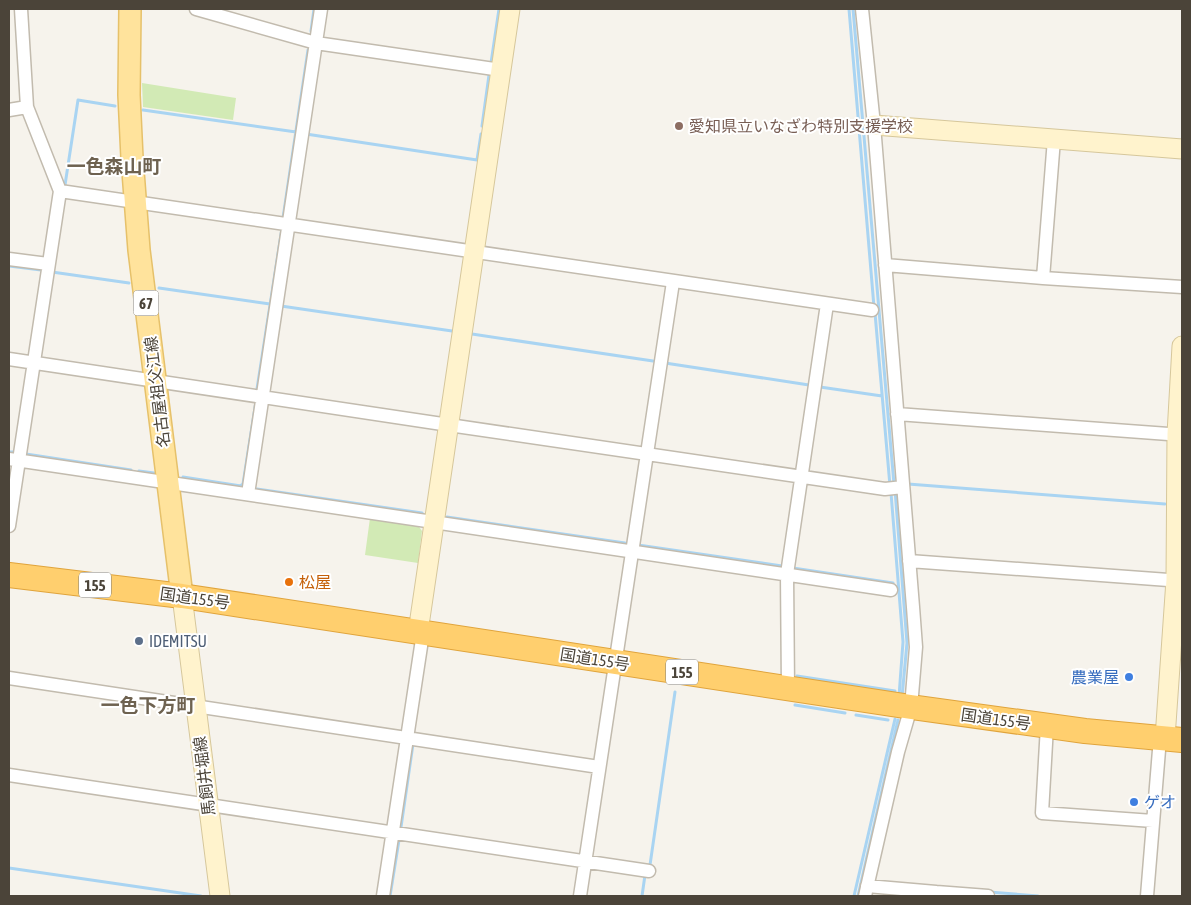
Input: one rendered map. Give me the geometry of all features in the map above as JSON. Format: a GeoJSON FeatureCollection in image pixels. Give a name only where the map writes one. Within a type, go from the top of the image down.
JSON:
{"type":"FeatureCollection","features":[{"type":"Feature","properties":{"kind":"highway","name":"国道155号"},"geometry":{"type":"LineString","coordinates":[[9,575],[182,596],[788,689],[1085,732],[1169,739]]}},
{"type":"Feature","properties":{"kind":"main road","name":"名古屋祖父江線"},"geometry":{"type":"LineString","coordinates":[[130,9],[129,95],[139,250],[182,596]]}},
{"type":"Feature","properties":{"kind":"street"},"geometry":{"type":"LineString","coordinates":[[9,526],[14,459],[34,362],[60,191],[27,107],[21,9]]}},
{"type":"Feature","properties":{"kind":"street"},"geometry":{"type":"LineString","coordinates":[[196,9],[316,43],[501,70]]}},
{"type":"Feature","properties":{"kind":"street"},"geometry":{"type":"LineString","coordinates":[[248,494],[321,9]]}},
{"type":"Feature","properties":{"kind":"street"},"geometry":{"type":"LineString","coordinates":[[383,896],[407,738],[434,522],[510,9]]}},
{"type":"Feature","properties":{"kind":"street"},"geometry":{"type":"LineString","coordinates":[[862,9],[874,125],[897,414],[896,487],[909,561],[916,648],[911,707],[898,752],[866,891],[988,896]]}},
{"type":"Feature","properties":{"kind":"street"},"geometry":{"type":"LineString","coordinates":[[9,110],[27,107]]}},
{"type":"Feature","properties":{"kind":"street"},"geometry":{"type":"LineString","coordinates":[[874,125],[1182,149]]}},
{"type":"Feature","properties":{"kind":"street"},"geometry":{"type":"LineString","coordinates":[[1043,278],[1054,139]]}},
{"type":"Feature","properties":{"kind":"street"},"geometry":{"type":"LineString","coordinates":[[60,191],[872,310]]}},
{"type":"Feature","properties":{"kind":"street"},"geometry":{"type":"LineString","coordinates":[[9,259],[48,264]]}},
{"type":"Feature","properties":{"kind":"street"},"geometry":{"type":"LineString","coordinates":[[885,265],[1182,287]]}},
{"type":"Feature","properties":{"kind":"street"},"geometry":{"type":"LineString","coordinates":[[580,896],[673,282]]}},
{"type":"Feature","properties":{"kind":"street"},"geometry":{"type":"LineString","coordinates":[[788,689],[787,574],[827,304]]}},
{"type":"Feature","properties":{"kind":"street"},"geometry":{"type":"LineString","coordinates":[[1147,896],[1153,821],[1169,739],[1179,580],[1182,348]]}},
{"type":"Feature","properties":{"kind":"street"},"geometry":{"type":"LineString","coordinates":[[9,359],[646,454],[801,476],[896,487]]}},
{"type":"Feature","properties":{"kind":"street"},"geometry":{"type":"LineString","coordinates":[[897,414],[1180,434]]}},
{"type":"Feature","properties":{"kind":"street"},"geometry":{"type":"LineString","coordinates":[[14,459],[891,590]]}},
{"type":"Feature","properties":{"kind":"street"},"geometry":{"type":"LineString","coordinates":[[909,561],[1179,580]]}},
{"type":"Feature","properties":{"kind":"street","name":"馬飼井堀線"},"geometry":{"type":"LineString","coordinates":[[182,596],[220,896]]}},
{"type":"Feature","properties":{"kind":"street"},"geometry":{"type":"LineString","coordinates":[[9,678],[599,767]]}},
{"type":"Feature","properties":{"kind":"street"},"geometry":{"type":"LineString","coordinates":[[1047,726],[1042,813],[1153,821]]}},
{"type":"Feature","properties":{"kind":"street"},"geometry":{"type":"LineString","coordinates":[[9,775],[649,871]]}},
{"type":"Feature","properties":{"kind":"green space"},"geometry":{"type":"Polygon","coordinates":[[[142,83],[236,98],[233,120],[143,107],[142,83]]]}},
{"type":"Feature","properties":{"kind":"green space"},"geometry":{"type":"Polygon","coordinates":[[[370,518],[417,524],[422,531],[418,563],[365,555],[370,518]]]}},
{"type":"Feature","properties":{"kind":"waterway"},"geometry":{"type":"LineString","coordinates":[[311,31],[314,9]]}},
{"type":"Feature","properties":{"kind":"waterway"},"geometry":{"type":"LineString","coordinates":[[491,63],[499,9]]}},
{"type":"Feature","properties":{"kind":"waterway"},"geometry":{"type":"LineString","coordinates":[[849,9],[874,307]]}},
{"type":"Feature","properties":{"kind":"waterway"},"geometry":{"type":"LineString","coordinates":[[853,9],[894,484]]}},
{"type":"Feature","properties":{"kind":"waterway"},"geometry":{"type":"LineString","coordinates":[[283,218],[308,50]]}},
{"type":"Feature","properties":{"kind":"waterway"},"geometry":{"type":"LineString","coordinates":[[482,126],[489,75]]}},
{"type":"Feature","properties":{"kind":"waterway"},"geometry":{"type":"LineString","coordinates":[[65,185],[78,100],[115,106]]}},
{"type":"Feature","properties":{"kind":"waterway"},"geometry":{"type":"LineString","coordinates":[[143,110],[296,132]]}},
{"type":"Feature","properties":{"kind":"waterway"},"geometry":{"type":"LineString","coordinates":[[306,134],[477,160],[481,134]]}},
{"type":"Feature","properties":{"kind":"waterway"},"geometry":{"type":"LineString","coordinates":[[257,389],[282,228]]}},
{"type":"Feature","properties":{"kind":"waterway"},"geometry":{"type":"LineString","coordinates":[[9,266],[41,270]]}},
{"type":"Feature","properties":{"kind":"waterway"},"geometry":{"type":"LineString","coordinates":[[52,272],[129,283]]}},
{"type":"Feature","properties":{"kind":"waterway"},"geometry":{"type":"LineString","coordinates":[[159,288],[270,304]]}},
{"type":"Feature","properties":{"kind":"waterway"},"geometry":{"type":"LineString","coordinates":[[281,306],[452,331]]}},
{"type":"Feature","properties":{"kind":"waterway"},"geometry":{"type":"LineString","coordinates":[[875,313],[890,486]]}},
{"type":"Feature","properties":{"kind":"waterway"},"geometry":{"type":"LineString","coordinates":[[472,334],[653,361]]}},
{"type":"Feature","properties":{"kind":"waterway"},"geometry":{"type":"LineString","coordinates":[[665,363],[809,385]]}},
{"type":"Feature","properties":{"kind":"waterway"},"geometry":{"type":"LineString","coordinates":[[820,387],[882,396]]}},
{"type":"Feature","properties":{"kind":"waterway"},"geometry":{"type":"LineString","coordinates":[[240,486],[243,484],[256,401]]}},
{"type":"Feature","properties":{"kind":"waterway"},"geometry":{"type":"LineString","coordinates":[[26,454],[131,470]]}},
{"type":"Feature","properties":{"kind":"waterway"},"geometry":{"type":"LineString","coordinates":[[139,471],[154,473]]}},
{"type":"Feature","properties":{"kind":"waterway"},"geometry":{"type":"LineString","coordinates":[[183,477],[241,486]]}},
{"type":"Feature","properties":{"kind":"waterway"},"geometry":{"type":"LineString","coordinates":[[908,484],[1165,504]]}},
{"type":"Feature","properties":{"kind":"waterway"},"geometry":{"type":"LineString","coordinates":[[257,489],[422,513]]}},
{"type":"Feature","properties":{"kind":"waterway"},"geometry":{"type":"LineString","coordinates":[[895,490],[907,643],[902,697]]}},
{"type":"Feature","properties":{"kind":"waterway"},"geometry":{"type":"LineString","coordinates":[[891,493],[903,642],[899,696]]}},
{"type":"Feature","properties":{"kind":"waterway"},"geometry":{"type":"LineString","coordinates":[[447,517],[625,543]]}},
{"type":"Feature","properties":{"kind":"waterway"},"geometry":{"type":"LineString","coordinates":[[638,545],[782,566]]}},
{"type":"Feature","properties":{"kind":"waterway"},"geometry":{"type":"LineString","coordinates":[[793,568],[893,583]]}},
{"type":"Feature","properties":{"kind":"waterway"},"geometry":{"type":"LineString","coordinates":[[797,676],[895,691]]}},
{"type":"Feature","properties":{"kind":"waterway"},"geometry":{"type":"LineString","coordinates":[[650,865],[675,692]]}},
{"type":"Feature","properties":{"kind":"waterway"},"geometry":{"type":"LineString","coordinates":[[795,705],[845,713]]}},
{"type":"Feature","properties":{"kind":"waterway"},"geometry":{"type":"LineString","coordinates":[[856,715],[888,720]]}},
{"type":"Feature","properties":{"kind":"waterway"},"geometry":{"type":"LineString","coordinates":[[854,896],[895,719]]}},
{"type":"Feature","properties":{"kind":"waterway"},"geometry":{"type":"LineString","coordinates":[[858,896],[898,720]]}},
{"type":"Feature","properties":{"kind":"waterway"},"geometry":{"type":"LineString","coordinates":[[401,827],[413,744],[416,745]]}},
{"type":"Feature","properties":{"kind":"waterway"},"geometry":{"type":"LineString","coordinates":[[390,896],[399,840]]}},
{"type":"Feature","properties":{"kind":"waterway"},"geometry":{"type":"LineString","coordinates":[[9,868],[201,896]]}},
{"type":"Feature","properties":{"kind":"waterway"},"geometry":{"type":"LineString","coordinates":[[642,896],[645,875]]}},
{"type":"Feature","properties":{"kind":"waterway"},"geometry":{"type":"LineString","coordinates":[[989,892],[1038,896]]}},
{"type":"Feature","properties":{"kind":"place","name":"愛知県立いなざわ特別支援学校"},"geometry":{"type":"Point","coordinates":[679,126]}},
{"type":"Feature","properties":{"kind":"place","name":"松屋"},"geometry":{"type":"Point","coordinates":[289,582]}},
{"type":"Feature","properties":{"kind":"place","name":"IDEMITSU"},"geometry":{"type":"Point","coordinates":[139,641]}},
{"type":"Feature","properties":{"kind":"place","name":"農業屋"},"geometry":{"type":"Point","coordinates":[1129,677]}},
{"type":"Feature","properties":{"kind":"place","name":"ゲオ"},"geometry":{"type":"Point","coordinates":[1134,802]}},
{"type":"Feature","properties":{"kind":"district","name":"一色森山町"},"geometry":{"type":"Point","coordinates":[114,166]}},
{"type":"Feature","properties":{"kind":"district","name":"一色下方町"},"geometry":{"type":"Point","coordinates":[148,705]}}]}
